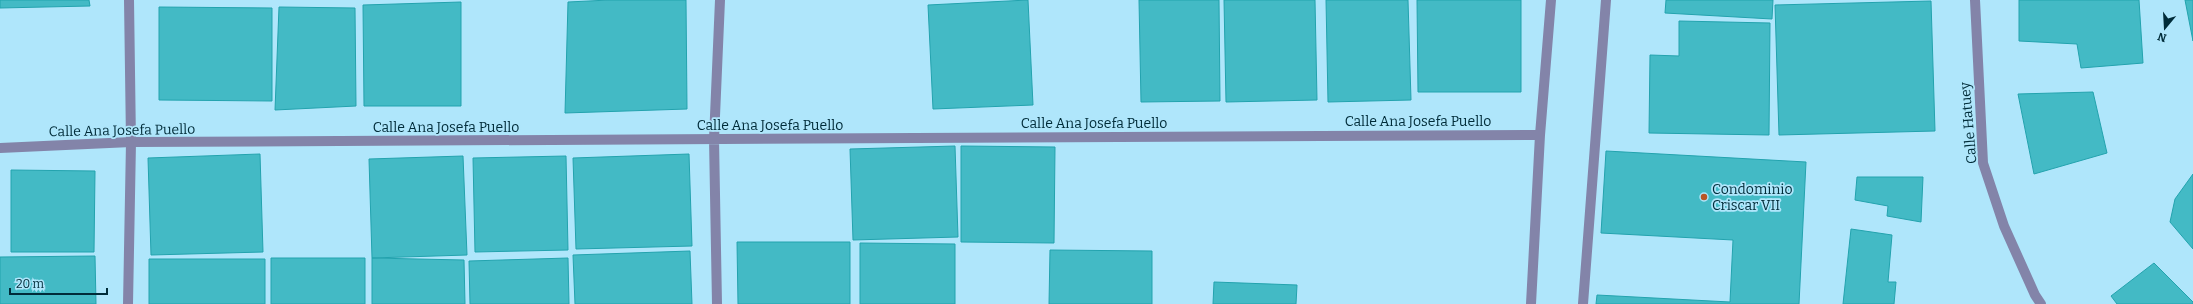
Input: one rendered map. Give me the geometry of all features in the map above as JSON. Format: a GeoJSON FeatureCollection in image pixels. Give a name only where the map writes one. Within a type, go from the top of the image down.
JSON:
{"type":"FeatureCollection","features":[{"type":"Feature","properties":{"kind":"street"},"geometry":{"type":"LineString","coordinates":[[128,304],[131,142],[129,0]]}},
{"type":"Feature","properties":{"kind":"street"},"geometry":{"type":"LineString","coordinates":[[717,304],[714,139],[720,0]]}},
{"type":"Feature","properties":{"kind":"street"},"geometry":{"type":"LineString","coordinates":[[1531,304],[1540,135],[1552,0]]}},
{"type":"Feature","properties":{"kind":"street"},"geometry":{"type":"LineString","coordinates":[[1583,304],[1606,0]]}},
{"type":"Feature","properties":{"kind":"street","name":"Calle Hatuey"},"geometry":{"type":"LineString","coordinates":[[1975,0],[1983,163],[2004,226],[2035,295],[2041,304]]}},
{"type":"Feature","properties":{"kind":"street","name":"Calle Ana Josefa Puello"},"geometry":{"type":"LineString","coordinates":[[0,148],[131,142],[1540,135]]}},
{"type":"Feature","properties":{"kind":"building"},"geometry":{"type":"Polygon","coordinates":[[[0,0],[89,0],[90,6],[0,8],[0,0]]]}},
{"type":"Feature","properties":{"kind":"building"},"geometry":{"type":"Polygon","coordinates":[[[609,0],[686,0],[687,109],[565,113],[568,2],[609,0]]]}},
{"type":"Feature","properties":{"kind":"building"},"geometry":{"type":"Polygon","coordinates":[[[1028,0],[1033,105],[933,109],[928,5],[1028,0]]]}},
{"type":"Feature","properties":{"kind":"building"},"geometry":{"type":"Polygon","coordinates":[[[1139,0],[1219,0],[1220,101],[1141,102],[1139,0]]]}},
{"type":"Feature","properties":{"kind":"building"},"geometry":{"type":"Polygon","coordinates":[[[1224,0],[1315,0],[1317,100],[1226,102],[1224,0]]]}},
{"type":"Feature","properties":{"kind":"building"},"geometry":{"type":"Polygon","coordinates":[[[1326,0],[1408,0],[1411,100],[1328,102],[1326,0]]]}},
{"type":"Feature","properties":{"kind":"building"},"geometry":{"type":"Polygon","coordinates":[[[1417,0],[1521,0],[1521,92],[1418,92],[1417,0]]]}},
{"type":"Feature","properties":{"kind":"building"},"geometry":{"type":"Polygon","coordinates":[[[1666,0],[1773,0],[1772,19],[1665,13],[1666,0]]]}},
{"type":"Feature","properties":{"kind":"building"},"geometry":{"type":"Polygon","coordinates":[[[2019,0],[2139,0],[2143,63],[2081,68],[2077,44],[2019,41],[2019,0]]]}},
{"type":"Feature","properties":{"kind":"building"},"geometry":{"type":"Polygon","coordinates":[[[2185,0],[2193,0],[2193,41],[2185,0]]]}},
{"type":"Feature","properties":{"kind":"building"},"geometry":{"type":"Polygon","coordinates":[[[1931,1],[1935,131],[1779,135],[1775,5],[1931,1]]]}},
{"type":"Feature","properties":{"kind":"building"},"geometry":{"type":"Polygon","coordinates":[[[461,2],[461,106],[364,106],[363,5],[461,2]]]}},
{"type":"Feature","properties":{"kind":"building"},"geometry":{"type":"Polygon","coordinates":[[[159,7],[272,8],[272,101],[159,100],[159,7]]]}},
{"type":"Feature","properties":{"kind":"building"},"geometry":{"type":"Polygon","coordinates":[[[279,7],[355,8],[356,106],[275,110],[279,7]]]}},
{"type":"Feature","properties":{"kind":"building"},"geometry":{"type":"Polygon","coordinates":[[[1679,21],[1770,23],[1769,135],[1649,133],[1650,55],[1679,56],[1679,21]]]}},
{"type":"Feature","properties":{"kind":"building"},"geometry":{"type":"Polygon","coordinates":[[[2093,92],[2107,153],[2034,174],[2018,94],[2093,92]]]}},
{"type":"Feature","properties":{"kind":"building"},"geometry":{"type":"Polygon","coordinates":[[[955,146],[958,237],[853,240],[850,149],[955,146]]]}},
{"type":"Feature","properties":{"kind":"building"},"geometry":{"type":"Polygon","coordinates":[[[961,146],[1055,147],[1054,243],[961,242],[961,146]]]}},
{"type":"Feature","properties":{"kind":"building","name":"Condominio Criscar VII"},"geometry":{"type":"Polygon","coordinates":[[[1606,151],[1806,162],[1799,304],[1596,304],[1597,295],[1730,302],[1733,240],[1601,233],[1606,151]]]}},
{"type":"Feature","properties":{"kind":"building"},"geometry":{"type":"Polygon","coordinates":[[[260,154],[263,252],[151,255],[148,158],[260,154]]]}},
{"type":"Feature","properties":{"kind":"building"},"geometry":{"type":"Polygon","coordinates":[[[689,154],[692,246],[576,249],[573,158],[689,154]]]}},
{"type":"Feature","properties":{"kind":"building"},"geometry":{"type":"Polygon","coordinates":[[[463,156],[467,255],[372,258],[369,159],[463,156]]]}},
{"type":"Feature","properties":{"kind":"building"},"geometry":{"type":"Polygon","coordinates":[[[566,156],[568,250],[475,252],[473,158],[566,156]]]}},
{"type":"Feature","properties":{"kind":"building"},"geometry":{"type":"Polygon","coordinates":[[[11,170],[95,171],[94,252],[11,252],[11,170]]]}},
{"type":"Feature","properties":{"kind":"building"},"geometry":{"type":"Polygon","coordinates":[[[2193,174],[2193,249],[2170,222],[2175,199],[2193,174]]]}},
{"type":"Feature","properties":{"kind":"building"},"geometry":{"type":"Polygon","coordinates":[[[1857,177],[1923,177],[1921,222],[1887,216],[1888,206],[1855,200],[1857,177]]]}},
{"type":"Feature","properties":{"kind":"building"},"geometry":{"type":"Polygon","coordinates":[[[1851,229],[1892,235],[1888,282],[1896,282],[1894,304],[1843,304],[1851,229]]]}},
{"type":"Feature","properties":{"kind":"building"},"geometry":{"type":"Polygon","coordinates":[[[737,242],[850,242],[850,304],[738,304],[737,242]]]}},
{"type":"Feature","properties":{"kind":"building"},"geometry":{"type":"Polygon","coordinates":[[[860,243],[955,244],[955,304],[860,304],[860,243]]]}},
{"type":"Feature","properties":{"kind":"building"},"geometry":{"type":"Polygon","coordinates":[[[1050,250],[1152,251],[1152,304],[1049,304],[1050,250]]]}},
{"type":"Feature","properties":{"kind":"building"},"geometry":{"type":"Polygon","coordinates":[[[690,251],[692,304],[575,304],[573,255],[690,251]]]}},
{"type":"Feature","properties":{"kind":"building"},"geometry":{"type":"Polygon","coordinates":[[[95,256],[96,304],[0,304],[0,257],[95,256]]]}},
{"type":"Feature","properties":{"kind":"building"},"geometry":{"type":"Polygon","coordinates":[[[271,258],[365,258],[365,304],[271,304],[271,258]]]}},
{"type":"Feature","properties":{"kind":"building"},"geometry":{"type":"Polygon","coordinates":[[[372,258],[464,260],[465,304],[372,304],[372,258]]]}},
{"type":"Feature","properties":{"kind":"building"},"geometry":{"type":"Polygon","coordinates":[[[568,258],[569,304],[470,304],[469,261],[568,258]]]}},
{"type":"Feature","properties":{"kind":"building"},"geometry":{"type":"Polygon","coordinates":[[[149,259],[265,259],[265,304],[149,304],[149,259]]]}},
{"type":"Feature","properties":{"kind":"building"},"geometry":{"type":"Polygon","coordinates":[[[2154,263],[2193,302],[2193,304],[2117,304],[2111,296],[2154,263]]]}},
{"type":"Feature","properties":{"kind":"building"},"geometry":{"type":"Polygon","coordinates":[[[1214,282],[1297,285],[1296,304],[1213,304],[1214,282]]]}},
{"type":"Feature","properties":{"kind":"place","name":"Condominio Criscar VII"},"geometry":{"type":"Point","coordinates":[1704,197]}}]}
